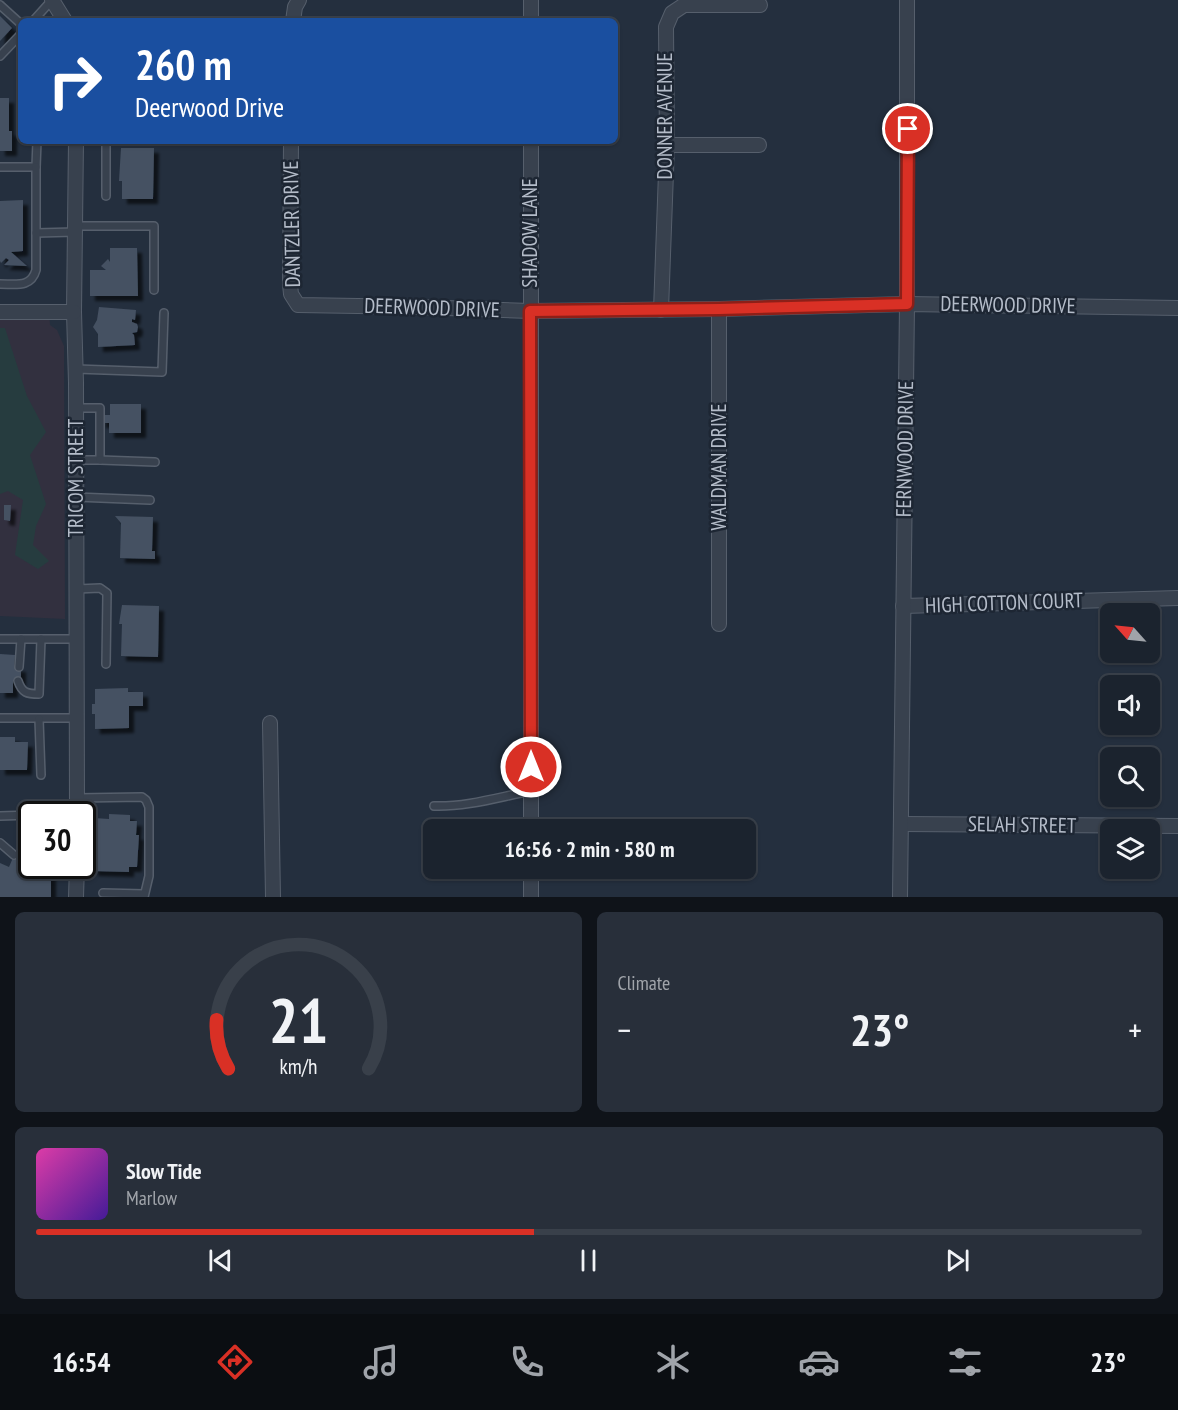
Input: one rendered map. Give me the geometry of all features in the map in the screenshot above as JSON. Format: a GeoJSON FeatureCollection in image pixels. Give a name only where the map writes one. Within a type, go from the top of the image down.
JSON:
{"type":"FeatureCollection","features":[{"type":"Feature","properties":{"kind":"street"},"geometry":{"type":"LineString","coordinates":[[52,0],[63,18]]}},
{"type":"Feature","properties":{"kind":"street"},"geometry":{"type":"LineString","coordinates":[[293,18],[299,0]]}},
{"type":"Feature","properties":{"kind":"street"},"geometry":{"type":"LineString","coordinates":[[531,0],[531,18]]}},
{"type":"Feature","properties":{"kind":"street","name":"FERNWOOD DRIVE"},"geometry":{"type":"LineString","coordinates":[[900,897],[908,0]]}},
{"type":"Feature","properties":{"kind":"street","name":"DONNER AVENUE"},"geometry":{"type":"LineString","coordinates":[[661,310],[667,145],[666,27],[672,13],[684,5],[760,5]]}},
{"type":"Feature","properties":{"kind":"street","name":"TRICOM STREET"},"geometry":{"type":"LineString","coordinates":[[76,144],[74,312],[78,801]]}},
{"type":"Feature","properties":{"kind":"street","name":"DANTZLER DRIVE"},"geometry":{"type":"LineString","coordinates":[[291,144],[290,284],[291,294],[298,305]]}},
{"type":"Feature","properties":{"kind":"street","name":"SHADOW LANE"},"geometry":{"type":"LineString","coordinates":[[531,144],[531,819]]}},
{"type":"Feature","properties":{"kind":"street"},"geometry":{"type":"LineString","coordinates":[[667,145],[759,145]]}},
{"type":"Feature","properties":{"kind":"street","name":"DEERWOOD DRIVE"},"geometry":{"type":"LineString","coordinates":[[298,305],[530,311],[907,304],[1178,308]]}},
{"type":"Feature","properties":{"kind":"street","name":"WALDMAN DRIVE"},"geometry":{"type":"LineString","coordinates":[[719,309],[719,624]]}},
{"type":"Feature","properties":{"kind":"street"},"geometry":{"type":"LineString","coordinates":[[0,312],[74,312]]}},
{"type":"Feature","properties":{"kind":"street","name":"HIGH COTTON COURT"},"geometry":{"type":"LineString","coordinates":[[903,606],[1178,598]]}},
{"type":"Feature","properties":{"kind":"street"},"geometry":{"type":"LineString","coordinates":[[270,723],[273,897]]}},
{"type":"Feature","properties":{"kind":"street","name":"SELAH STREET"},"geometry":{"type":"LineString","coordinates":[[901,824],[1178,826]]}},
{"type":"Feature","properties":{"kind":"street"},"geometry":{"type":"LineString","coordinates":[[76,879],[76,897]]}},
{"type":"Feature","properties":{"kind":"street"},"geometry":{"type":"LineString","coordinates":[[531,879],[531,897]]}},
{"type":"Feature","properties":{"kind":"lane"},"geometry":{"type":"LineString","coordinates":[[36,18],[52,0]]}},
{"type":"Feature","properties":{"kind":"lane"},"geometry":{"type":"LineString","coordinates":[[0,4],[18,21]]}},
{"type":"Feature","properties":{"kind":"lane"},"geometry":{"type":"LineString","coordinates":[[0,56],[18,37]]}},
{"type":"Feature","properties":{"kind":"lane"},"geometry":{"type":"LineString","coordinates":[[0,284],[24,284],[31,282],[34,278],[36,270],[37,144]]}},
{"type":"Feature","properties":{"kind":"lane"},"geometry":{"type":"LineString","coordinates":[[106,144],[106,196]]}},
{"type":"Feature","properties":{"kind":"lane"},"geometry":{"type":"LineString","coordinates":[[0,167],[36,167]]}},
{"type":"Feature","properties":{"kind":"lane"},"geometry":{"type":"LineString","coordinates":[[36,233],[154,226],[154,290]]}},
{"type":"Feature","properties":{"kind":"lane"},"geometry":{"type":"LineString","coordinates":[[76,369],[162,372],[164,313]]}},
{"type":"Feature","properties":{"kind":"lane"},"geometry":{"type":"LineString","coordinates":[[76,408],[100,408],[100,460]]}},
{"type":"Feature","properties":{"kind":"lane"},"geometry":{"type":"LineString","coordinates":[[76,460],[155,462]]}},
{"type":"Feature","properties":{"kind":"lane"},"geometry":{"type":"LineString","coordinates":[[76,497],[150,500]]}},
{"type":"Feature","properties":{"kind":"lane"},"geometry":{"type":"LineString","coordinates":[[77,589],[100,588],[106,593],[106,664]]}},
{"type":"Feature","properties":{"kind":"lane"},"geometry":{"type":"LineString","coordinates":[[0,639],[77,639]]}},
{"type":"Feature","properties":{"kind":"lane"},"geometry":{"type":"LineString","coordinates":[[19,667],[21,639]]}},
{"type":"Feature","properties":{"kind":"lane"},"geometry":{"type":"LineString","coordinates":[[18,681],[20,690],[26,694],[39,694],[41,639]]}},
{"type":"Feature","properties":{"kind":"lane"},"geometry":{"type":"LineString","coordinates":[[0,718],[76,717]]}},
{"type":"Feature","properties":{"kind":"lane"},"geometry":{"type":"LineString","coordinates":[[39,719],[41,776]]}},
{"type":"Feature","properties":{"kind":"lane"},"geometry":{"type":"LineString","coordinates":[[434,806],[457,807],[484,799],[531,791]]}},
{"type":"Feature","properties":{"kind":"lane"},"geometry":{"type":"LineString","coordinates":[[78,798],[142,797],[149,807],[149,876],[144,895],[103,893]]}},
{"type":"Feature","properties":{"kind":"lane"},"geometry":{"type":"LineString","coordinates":[[0,816],[18,815]]}},
{"type":"Feature","properties":{"kind":"lane"},"geometry":{"type":"LineString","coordinates":[[0,843],[14,855]]}},
{"type":"Feature","properties":{"kind":"shaded area"},"geometry":{"type":"Polygon","coordinates":[[[0,312],[49,312],[50,325],[57,330],[64,346],[65,619],[0,616],[0,312]]]}},
{"type":"Feature","properties":{"kind":"green space"},"geometry":{"type":"Polygon","coordinates":[[[0,328],[5,328],[27,396],[46,432],[30,455],[46,504],[36,526],[33,545],[49,561],[38,569],[15,555],[23,500],[8,491],[0,494],[0,328]]]}},
{"type":"Feature","properties":{"kind":"building"},"geometry":{"type":"Polygon","coordinates":[[[0,16],[12,28],[0,41],[0,16]]]}},
{"type":"Feature","properties":{"kind":"building"},"geometry":{"type":"Polygon","coordinates":[[[0,98],[9,98],[9,131],[12,131],[12,151],[0,151],[0,98]]]}},
{"type":"Feature","properties":{"kind":"building"},"geometry":{"type":"Polygon","coordinates":[[[121,148],[154,148],[153,199],[122,199],[122,181],[119,181],[121,148]]]}},
{"type":"Feature","properties":{"kind":"building"},"geometry":{"type":"Polygon","coordinates":[[[23,200],[23,251],[11,252],[27,266],[4,265],[9,260],[6,258],[1,263],[0,261],[0,201],[23,200]]]}},
{"type":"Feature","properties":{"kind":"building"},"geometry":{"type":"Polygon","coordinates":[[[110,248],[137,248],[138,296],[90,296],[90,270],[106,270],[101,266],[108,259],[110,262],[110,248]]]}},
{"type":"Feature","properties":{"kind":"building"},"geometry":{"type":"Polygon","coordinates":[[[99,307],[136,310],[135,320],[132,319],[138,327],[137,332],[132,333],[135,345],[98,347],[98,334],[93,327],[97,320],[99,307]]]}},
{"type":"Feature","properties":{"kind":"building"},"geometry":{"type":"Polygon","coordinates":[[[110,404],[141,404],[141,433],[109,433],[109,423],[101,423],[101,415],[110,415],[110,404]]]}},
{"type":"Feature","properties":{"kind":"building"},"geometry":{"type":"Polygon","coordinates":[[[4,505],[11,505],[10,521],[4,520],[4,505]]]}},
{"type":"Feature","properties":{"kind":"building"},"geometry":{"type":"Polygon","coordinates":[[[115,516],[153,517],[152,551],[155,551],[155,559],[120,558],[121,523],[115,516]]]}},
{"type":"Feature","properties":{"kind":"building"},"geometry":{"type":"Polygon","coordinates":[[[122,605],[159,606],[158,657],[121,656],[122,624],[119,624],[122,605]]]}},
{"type":"Feature","properties":{"kind":"building"},"geometry":{"type":"Polygon","coordinates":[[[0,654],[15,655],[14,667],[21,667],[21,681],[13,681],[13,693],[0,693],[0,654]]]}},
{"type":"Feature","properties":{"kind":"building"},"geometry":{"type":"Polygon","coordinates":[[[128,688],[128,692],[143,692],[143,706],[129,706],[129,728],[95,729],[92,704],[95,704],[95,689],[128,688]]]}},
{"type":"Feature","properties":{"kind":"building"},"geometry":{"type":"Polygon","coordinates":[[[0,737],[15,737],[15,742],[28,742],[27,770],[0,770],[0,737]]]}},
{"type":"Feature","properties":{"kind":"building"},"geometry":{"type":"Polygon","coordinates":[[[109,814],[130,815],[130,821],[137,821],[136,835],[139,835],[137,867],[129,867],[129,872],[96,871],[96,818],[109,819],[109,814]]]}},
{"type":"Feature","properties":{"kind":"building"},"geometry":{"type":"Polygon","coordinates":[[[18,846],[18,879],[51,879],[51,897],[0,897],[0,863],[9,867],[18,846]]]}},
{"type":"Feature","properties":{"kind":"route"},"geometry":{"type":"LineString","coordinates":[[531,767],[530,311],[907,304],[908,129]]}}]}
